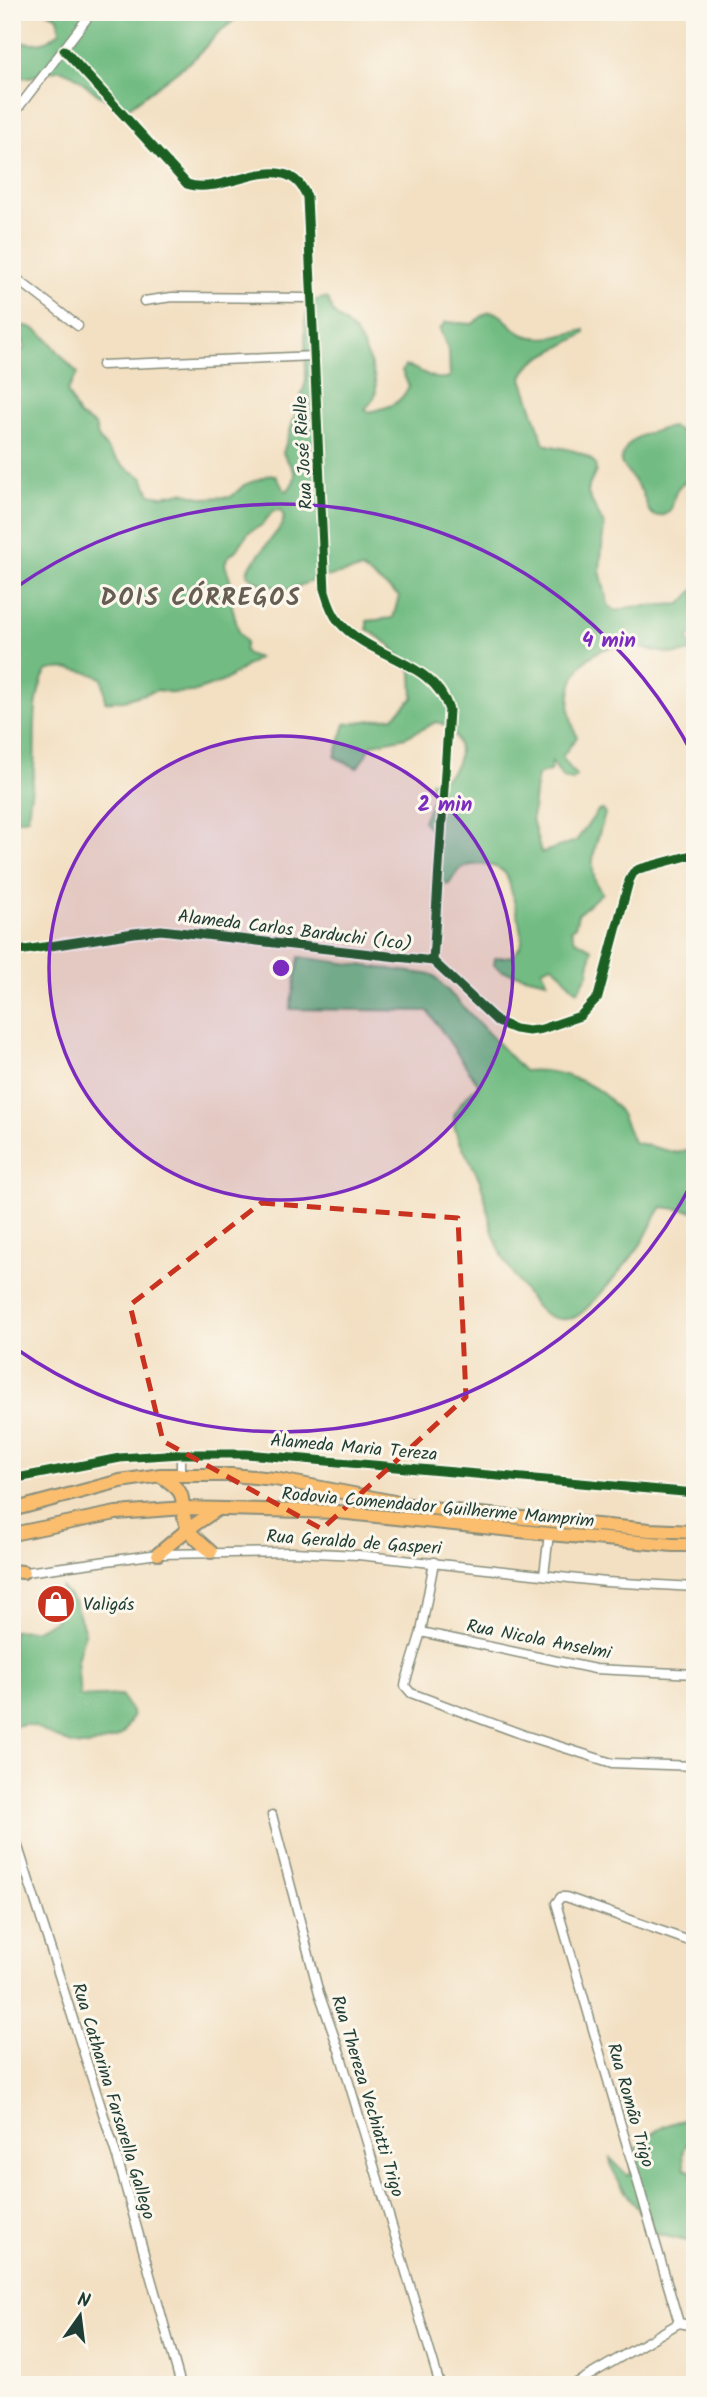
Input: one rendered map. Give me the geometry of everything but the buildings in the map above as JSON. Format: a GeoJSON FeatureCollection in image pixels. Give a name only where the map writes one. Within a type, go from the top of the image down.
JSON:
{"type":"FeatureCollection","features":[{"type":"Feature","properties":{"kind":"main road","name":"Rodovia Comendador Guilherme Mamprim"},"geometry":{"type":"LineString","coordinates":[[12,1510],[75,1491],[160,1475],[254,1476],[410,1505],[650,1530],[695,1532]]}},
{"type":"Feature","properties":{"kind":"main road"},"geometry":{"type":"LineString","coordinates":[[160,1475],[178,1488],[188,1529],[211,1552]]}},
{"type":"Feature","properties":{"kind":"main road","name":"Rodovia Comendador Guilherme Mamprim"},"geometry":{"type":"LineString","coordinates":[[12,1534],[116,1514],[185,1508],[338,1512],[549,1534],[695,1545]]}},
{"type":"Feature","properties":{"kind":"main road"},"geometry":{"type":"LineString","coordinates":[[158,1554],[218,1509]]}},
{"type":"Feature","properties":{"kind":"street"},"geometry":{"type":"LineString","coordinates":[[12,116],[92,12]]}},
{"type":"Feature","properties":{"kind":"street","name":"Rua José Rielle"},"geometry":{"type":"LineString","coordinates":[[64,50],[187,184],[200,188],[270,172],[281,174],[298,183],[307,197],[325,593],[337,619],[348,632],[425,675],[438,686],[446,698],[449,710],[433,961]]}},
{"type":"Feature","properties":{"kind":"street"},"geometry":{"type":"LineString","coordinates":[[12,275],[78,326]]}},
{"type":"Feature","properties":{"kind":"street"},"geometry":{"type":"LineString","coordinates":[[144,301],[173,297],[312,298]]}},
{"type":"Feature","properties":{"kind":"street"},"geometry":{"type":"LineString","coordinates":[[102,365],[314,356]]}},
{"type":"Feature","properties":{"kind":"street","name":"Alameda Carlos Barduchi (Ico)"},"geometry":{"type":"LineString","coordinates":[[12,953],[161,930],[433,961],[498,1022],[529,1031],[569,1021],[590,1008],[598,997],[633,873],[695,854]]}},
{"type":"Feature","properties":{"kind":"street"},"geometry":{"type":"LineString","coordinates":[[181,1454],[181,1475]]}},
{"type":"Feature","properties":{"kind":"street","name":"Alameda Maria Tereza"},"geometry":{"type":"LineString","coordinates":[[12,1479],[120,1458],[246,1454],[695,1493]]}},
{"type":"Feature","properties":{"kind":"street"},"geometry":{"type":"LineString","coordinates":[[544,1576],[549,1534]]}},
{"type":"Feature","properties":{"kind":"street","name":"Rua Geraldo de Gasperi"},"geometry":{"type":"LineString","coordinates":[[16,1572],[158,1554],[211,1552],[358,1555],[606,1582],[695,1587]]}},
{"type":"Feature","properties":{"kind":"street"},"geometry":{"type":"LineString","coordinates":[[434,1562],[421,1632],[405,1686],[411,1693],[524,1735],[612,1763],[695,1766]]}},
{"type":"Feature","properties":{"kind":"street","name":"Rua Nicola Anselmi"},"geometry":{"type":"LineString","coordinates":[[421,1632],[595,1669],[695,1674]]}},
{"type":"Feature","properties":{"kind":"street","name":"Rua Thereza Vechiatti Trigo"},"geometry":{"type":"LineString","coordinates":[[272,1815],[319,1993],[340,2053],[440,2385]]}},
{"type":"Feature","properties":{"kind":"street","name":"Rua Catharina Farsarella Gallego"},"geometry":{"type":"LineString","coordinates":[[12,1828],[117,2157],[181,2385]]}},
{"type":"Feature","properties":{"kind":"street","name":"Rua Romão Trigo"},"geometry":{"type":"LineString","coordinates":[[679,2323],[556,1906],[561,1897],[566,1897],[695,1943]]}},
{"type":"Feature","properties":{"kind":"street"},"geometry":{"type":"LineString","coordinates":[[573,2385],[679,2323],[695,2326]]}},
{"type":"Feature","properties":{"kind":"highlighted area"},"geometry":{"type":"Polygon","coordinates":[[[261,1203],[458,1218],[466,1397],[322,1529],[163,1441],[130,1305],[261,1203]]]}},
{"type":"Feature","properties":{"kind":"green space"},"geometry":{"type":"Polygon","coordinates":[[[47,12],[245,12],[218,33],[196,57],[125,110],[97,94],[74,75],[60,69],[30,77],[12,78],[12,42],[43,42],[60,31],[58,17],[47,12]]]}},
{"type":"Feature","properties":{"kind":"green space"},"geometry":{"type":"Polygon","coordinates":[[[328,299],[336,316],[355,333],[370,363],[376,389],[374,398],[365,409],[368,412],[387,407],[402,398],[409,386],[402,371],[405,366],[432,377],[450,377],[449,353],[440,329],[446,322],[472,324],[490,312],[499,315],[520,333],[532,337],[555,337],[585,330],[578,338],[532,364],[522,378],[544,444],[576,452],[595,463],[596,471],[588,494],[604,525],[600,570],[608,605],[616,611],[630,607],[681,604],[695,589],[695,635],[689,636],[688,640],[695,650],[676,654],[620,646],[594,654],[581,666],[572,684],[569,705],[577,737],[562,757],[576,776],[573,780],[563,778],[552,762],[550,771],[537,775],[532,819],[541,853],[576,841],[598,811],[603,810],[605,814],[593,864],[596,884],[602,893],[578,914],[575,927],[571,929],[574,939],[592,949],[588,974],[578,991],[552,965],[542,969],[547,981],[502,971],[494,965],[495,958],[513,956],[522,942],[505,873],[489,865],[475,865],[458,871],[449,884],[443,885],[438,879],[437,841],[435,834],[423,821],[433,797],[431,781],[447,776],[456,765],[459,751],[452,731],[444,724],[436,722],[406,737],[373,744],[357,768],[335,757],[345,724],[393,717],[413,698],[412,672],[390,645],[367,629],[367,621],[393,618],[399,596],[362,569],[320,578],[288,590],[262,584],[247,575],[248,569],[282,525],[284,517],[281,510],[273,511],[262,525],[249,532],[225,564],[239,633],[246,642],[244,650],[258,658],[224,681],[193,692],[173,693],[158,690],[124,700],[105,702],[102,678],[74,670],[46,671],[36,706],[34,768],[28,818],[12,821],[12,349],[18,352],[24,349],[18,332],[21,326],[37,330],[78,373],[67,391],[79,416],[95,425],[98,437],[113,456],[143,478],[150,494],[162,496],[182,492],[204,498],[231,497],[244,485],[271,474],[276,476],[284,490],[287,491],[292,485],[294,470],[283,453],[306,381],[305,323],[308,309],[316,300],[328,299]]]}},
{"type":"Feature","properties":{"kind":"green space"},"geometry":{"type":"Polygon","coordinates":[[[672,427],[695,438],[695,478],[679,487],[670,511],[655,516],[649,511],[642,492],[621,463],[623,454],[632,441],[647,433],[672,427]]]}},
{"type":"Feature","properties":{"kind":"green space"},"geometry":{"type":"Polygon","coordinates":[[[299,957],[433,975],[524,1071],[563,1075],[600,1092],[619,1111],[633,1142],[677,1153],[695,1148],[695,1211],[662,1207],[639,1246],[588,1306],[573,1318],[546,1315],[527,1296],[502,1255],[480,1181],[455,1129],[454,1117],[458,1106],[479,1085],[428,1011],[290,1009],[299,957]]]}},
{"type":"Feature","properties":{"kind":"green space"},"geometry":{"type":"Polygon","coordinates":[[[61,1587],[74,1601],[85,1632],[77,1660],[80,1697],[121,1695],[133,1715],[120,1736],[87,1746],[67,1742],[30,1726],[12,1727],[12,1631],[36,1630],[55,1621],[61,1607],[61,1587]]]}},
{"type":"Feature","properties":{"kind":"green space"},"geometry":{"type":"Polygon","coordinates":[[[685,2120],[695,2121],[695,2137],[687,2144],[683,2154],[685,2169],[695,2173],[695,2243],[657,2234],[622,2187],[610,2158],[628,2176],[635,2152],[645,2139],[664,2127],[685,2120]]]}},
{"type":"Feature","properties":{"kind":"cycle path"},"geometry":{"type":"LineString","coordinates":[[64,50],[187,184],[202,186],[269,173],[284,174],[297,182],[307,197],[325,592],[332,612],[339,622],[352,634],[430,680],[441,693],[449,710],[433,961]]}},
{"type":"Feature","properties":{"kind":"cycle path"},"geometry":{"type":"LineString","coordinates":[[12,952],[161,930],[433,961],[498,1022],[529,1031],[580,1016],[598,997],[633,873],[695,854]]}},
{"type":"Feature","properties":{"kind":"cycle path"},"geometry":{"type":"LineString","coordinates":[[12,1479],[120,1458],[246,1454],[695,1493]]}},
{"type":"Feature","properties":{"kind":"place","name":"Valigás"},"geometry":{"type":"Point","coordinates":[56,1604]}},
{"type":"Feature","properties":{"kind":"district","name":"DOIS CÓRREGOS"},"geometry":{"type":"Point","coordinates":[201,597]}}]}
